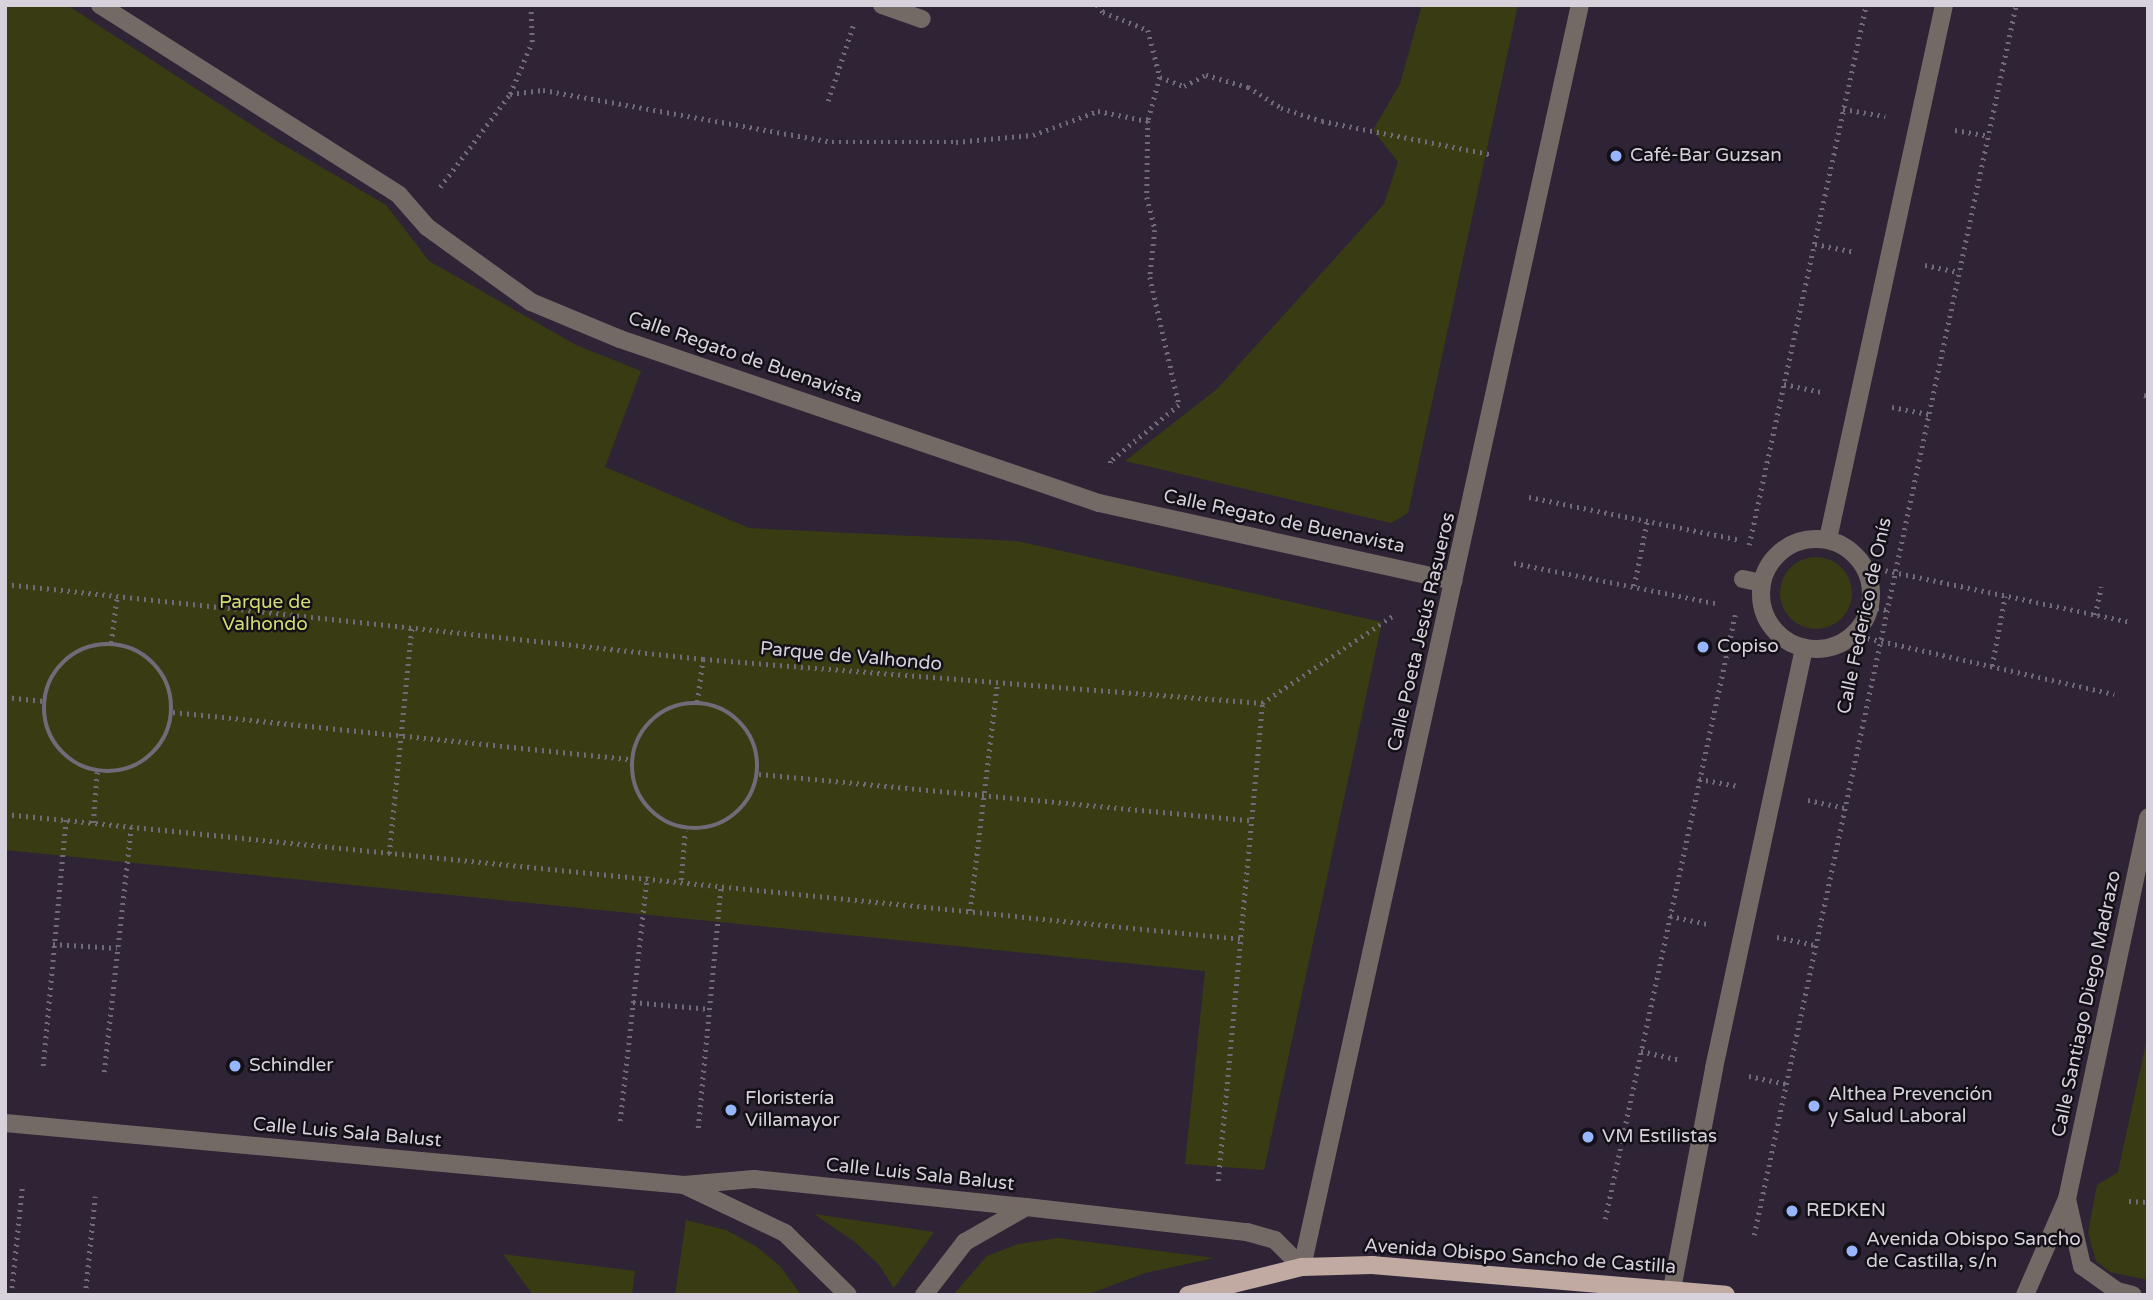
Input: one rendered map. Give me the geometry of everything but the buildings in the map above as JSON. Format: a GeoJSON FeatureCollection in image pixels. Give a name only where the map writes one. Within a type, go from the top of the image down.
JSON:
{"type":"FeatureCollection","features":[{"type":"Feature","properties":{"kind":"main road","name":"Avenida Obispo Sancho de Castilla"},"geometry":{"type":"LineString","coordinates":[[1188,1295],[1302,1267],[1372,1265],[1726,1295]]}},
{"type":"Feature","properties":{"kind":"street","name":"Calle Regato de Buenavista"},"geometry":{"type":"LineString","coordinates":[[100,5],[399,195],[427,227],[531,302],[620,339],[1099,503],[1454,581]]}},
{"type":"Feature","properties":{"kind":"street"},"geometry":{"type":"LineString","coordinates":[[881,5],[922,19]]}},
{"type":"Feature","properties":{"kind":"street","name":"Calle Poeta Jesús Rasueros"},"geometry":{"type":"LineString","coordinates":[[1302,1267],[1580,5]]}},
{"type":"Feature","properties":{"kind":"street"},"geometry":{"type":"LineString","coordinates":[[1672,1289],[1711,1081],[1804,648],[1780,635],[1764,613],[1762,583],[1766,570],[1783,549],[1805,540],[1828,540],[1944,5]]}},
{"type":"Feature","properties":{"kind":"street","name":"Calle Federico de Onís"},"geometry":{"type":"LineString","coordinates":[[1804,648],[1830,647],[1854,635],[1879,609],[1865,566],[1856,554],[1828,540]]}},
{"type":"Feature","properties":{"kind":"street"},"geometry":{"type":"LineString","coordinates":[[1742,579],[1762,583]]}},
{"type":"Feature","properties":{"kind":"street","name":"Calle Santiago Diego Madrazo"},"geometry":{"type":"LineString","coordinates":[[2025,1295],[2067,1199],[2148,818]]}},
{"type":"Feature","properties":{"kind":"street","name":"Calle Luis Sala Balust"},"geometry":{"type":"LineString","coordinates":[[5,1123],[684,1185],[754,1179],[1026,1207],[1247,1232],[1275,1240],[1302,1267]]}},
{"type":"Feature","properties":{"kind":"street","name":"Calle Luis Sala Balust"},"geometry":{"type":"LineString","coordinates":[[684,1185],[785,1233],[848,1295]]}},
{"type":"Feature","properties":{"kind":"street","name":"Calle Santiago Diego Madrazo"},"geometry":{"type":"LineString","coordinates":[[2067,1199],[2082,1266],[2117,1292],[2133,1295]]}},
{"type":"Feature","properties":{"kind":"street","name":"Calle Luis Sala Balust"},"geometry":{"type":"LineString","coordinates":[[924,1295],[965,1242],[1026,1207]]}},
{"type":"Feature","properties":{"kind":"street","name":"Calle Luis Sala Balust"},"geometry":{"type":"LineString","coordinates":[[820,1265],[831,1295]]}},
{"type":"Feature","properties":{"kind":"path"},"geometry":{"type":"LineString","coordinates":[[438,189],[510,94],[531,42],[531,5]]}},
{"type":"Feature","properties":{"kind":"path"},"geometry":{"type":"LineString","coordinates":[[1097,5],[1103,12],[1148,30],[1160,77],[1148,121],[1147,197],[1155,230],[1150,277],[1179,405],[1111,461],[1109,468]]}},
{"type":"Feature","properties":{"kind":"path","name":"Calle Federico de Onís"},"geometry":{"type":"LineString","coordinates":[[1754,1235],[1881,641],[1879,609],[1896,573],[2016,5]]}},
{"type":"Feature","properties":{"kind":"path"},"geometry":{"type":"LineString","coordinates":[[828,101],[857,15]]}},
{"type":"Feature","properties":{"kind":"path"},"geometry":{"type":"LineString","coordinates":[[1160,77],[1184,86],[1206,75],[1248,86],[1281,108],[1322,121],[1493,155]]}},
{"type":"Feature","properties":{"kind":"path"},"geometry":{"type":"LineString","coordinates":[[510,94],[543,90],[832,142],[956,142],[1033,135],[1098,111],[1148,121]]}},
{"type":"Feature","properties":{"kind":"path"},"geometry":{"type":"LineString","coordinates":[[1529,497],[1783,549]]}},
{"type":"Feature","properties":{"kind":"path"},"geometry":{"type":"LineString","coordinates":[[1634,586],[1647,521]]}},
{"type":"Feature","properties":{"kind":"path"},"geometry":{"type":"LineString","coordinates":[[1514,563],[1764,613]]}},
{"type":"Feature","properties":{"kind":"path"},"geometry":{"type":"LineString","coordinates":[[1865,566],[2130,622]]}},
{"type":"Feature","properties":{"kind":"path","name":"Parque de Valhondo"},"geometry":{"type":"LineString","coordinates":[[5,584],[412,625],[703,659],[1262,703]]}},
{"type":"Feature","properties":{"kind":"path"},"geometry":{"type":"LineString","coordinates":[[2095,615],[2101,587]]}},
{"type":"Feature","properties":{"kind":"path"},"geometry":{"type":"LineString","coordinates":[[111,643],[117,595]]}},
{"type":"Feature","properties":{"kind":"path"},"geometry":{"type":"LineString","coordinates":[[1992,666],[2005,596]]}},
{"type":"Feature","properties":{"kind":"path"},"geometry":{"type":"LineString","coordinates":[[1218,1181],[1262,703],[1394,615]]}},
{"type":"Feature","properties":{"kind":"path"},"geometry":{"type":"LineString","coordinates":[[389,855],[412,625]]}},
{"type":"Feature","properties":{"kind":"path"},"geometry":{"type":"LineString","coordinates":[[1854,635],[2114,694]]}},
{"type":"Feature","properties":{"kind":"path"},"geometry":{"type":"LineString","coordinates":[[111,643],[136,649],[156,665],[169,687],[173,712],[161,746],[133,768],[97,772],[68,760],[48,733],[44,701],[55,670],[80,650],[111,643]]}},
{"type":"Feature","properties":{"kind":"path"},"geometry":{"type":"LineString","coordinates":[[696,702],[703,659]]}},
{"type":"Feature","properties":{"kind":"path"},"geometry":{"type":"LineString","coordinates":[[970,911],[997,682]]}},
{"type":"Feature","properties":{"kind":"path"},"geometry":{"type":"LineString","coordinates":[[5,697],[44,701]]}},
{"type":"Feature","properties":{"kind":"path"},"geometry":{"type":"LineString","coordinates":[[696,702],[720,707],[743,723],[757,747],[759,774],[746,806],[719,826],[685,831],[655,817],[636,792],[631,759],[642,730],[664,709],[696,702]]}},
{"type":"Feature","properties":{"kind":"path"},"geometry":{"type":"LineString","coordinates":[[173,712],[400,738],[631,759]]}},
{"type":"Feature","properties":{"kind":"path"},"geometry":{"type":"LineString","coordinates":[[93,823],[97,772]]}},
{"type":"Feature","properties":{"kind":"path"},"geometry":{"type":"LineString","coordinates":[[759,774],[1252,821]]}},
{"type":"Feature","properties":{"kind":"path"},"geometry":{"type":"LineString","coordinates":[[5,814],[389,855],[647,876],[1241,939]]}},
{"type":"Feature","properties":{"kind":"path"},"geometry":{"type":"LineString","coordinates":[[43,1066],[66,820]]}},
{"type":"Feature","properties":{"kind":"path"},"geometry":{"type":"LineString","coordinates":[[104,1072],[131,827]]}},
{"type":"Feature","properties":{"kind":"path"},"geometry":{"type":"LineString","coordinates":[[681,880],[685,831]]}},
{"type":"Feature","properties":{"kind":"path"},"geometry":{"type":"LineString","coordinates":[[620,1121],[647,876]]}},
{"type":"Feature","properties":{"kind":"path"},"geometry":{"type":"LineString","coordinates":[[698,1128],[722,885]]}},
{"type":"Feature","properties":{"kind":"path"},"geometry":{"type":"LineString","coordinates":[[53,944],[117,948]]}},
{"type":"Feature","properties":{"kind":"path"},"geometry":{"type":"LineString","coordinates":[[633,1002],[710,1009]]}},
{"type":"Feature","properties":{"kind":"path"},"geometry":{"type":"LineString","coordinates":[[11,1295],[22,1188]]}},
{"type":"Feature","properties":{"kind":"path"},"geometry":{"type":"LineString","coordinates":[[85,1295],[95,1197]]}},
{"type":"Feature","properties":{"kind":"path"},"geometry":{"type":"LineString","coordinates":[[2129,1201],[2148,1202]]}},
{"type":"Feature","properties":{"kind":"green space","name":"Parque de Valhondo"},"geometry":{"type":"Polygon","coordinates":[[[5,5],[67,5],[275,140],[386,205],[429,261],[576,345],[641,371],[605,467],[749,528],[1017,541],[1382,622],[1264,1170],[1185,1164],[1205,971],[5,850],[5,5]]]}},
{"type":"Feature","properties":{"kind":"green space"},"geometry":{"type":"Polygon","coordinates":[[[1422,5],[1518,5],[1408,513],[1391,523],[1125,461],[1217,389],[1384,204],[1398,162],[1373,130],[1400,84],[1422,5]]]}},
{"type":"Feature","properties":{"kind":"green space"},"geometry":{"type":"Polygon","coordinates":[[[1816,557],[1836,563],[1846,573],[1852,593],[1846,613],[1836,623],[1816,629],[1796,623],[1786,613],[1780,593],[1786,573],[1796,563],[1816,557]]]}},
{"type":"Feature","properties":{"kind":"green space"},"geometry":{"type":"Polygon","coordinates":[[[2148,1034],[2148,1280],[2110,1272],[2096,1261],[2088,1233],[2097,1185],[2118,1172],[2148,1034]]]}},
{"type":"Feature","properties":{"kind":"green space"},"geometry":{"type":"Polygon","coordinates":[[[814,1214],[934,1232],[894,1288],[879,1265],[855,1242],[814,1214]]]}},
{"type":"Feature","properties":{"kind":"green space"},"geometry":{"type":"Polygon","coordinates":[[[686,1220],[726,1230],[757,1247],[780,1266],[801,1295],[675,1295],[686,1220]]]}},
{"type":"Feature","properties":{"kind":"green space"},"geometry":{"type":"Polygon","coordinates":[[[1058,1238],[1214,1258],[1145,1273],[1086,1295],[953,1295],[987,1256],[1018,1244],[1058,1238]]]}},
{"type":"Feature","properties":{"kind":"green space"},"geometry":{"type":"Polygon","coordinates":[[[503,1254],[635,1271],[632,1295],[533,1295],[503,1254]]]}},
{"type":"Feature","properties":{"kind":"place","name":"Café-Bar Guzsan"},"geometry":{"type":"Point","coordinates":[1616,156]}},
{"type":"Feature","properties":{"kind":"place","name":"Copiso"},"geometry":{"type":"Point","coordinates":[1703,647]}},
{"type":"Feature","properties":{"kind":"place","name":"Schindler"},"geometry":{"type":"Point","coordinates":[235,1066]}},
{"type":"Feature","properties":{"kind":"place","name":"Althea Prevención y Salud Laboral"},"geometry":{"type":"Point","coordinates":[1814,1106]}},
{"type":"Feature","properties":{"kind":"place","name":"Floristería Villamayor"},"geometry":{"type":"Point","coordinates":[731,1110]}},
{"type":"Feature","properties":{"kind":"place","name":"VM Estilistas"},"geometry":{"type":"Point","coordinates":[1588,1137]}},
{"type":"Feature","properties":{"kind":"place","name":"REDKEN"},"geometry":{"type":"Point","coordinates":[1792,1211]}},
{"type":"Feature","properties":{"kind":"place","name":"Avenida Obispo Sancho de Castilla, s/n"},"geometry":{"type":"Point","coordinates":[1852,1251]}}]}
